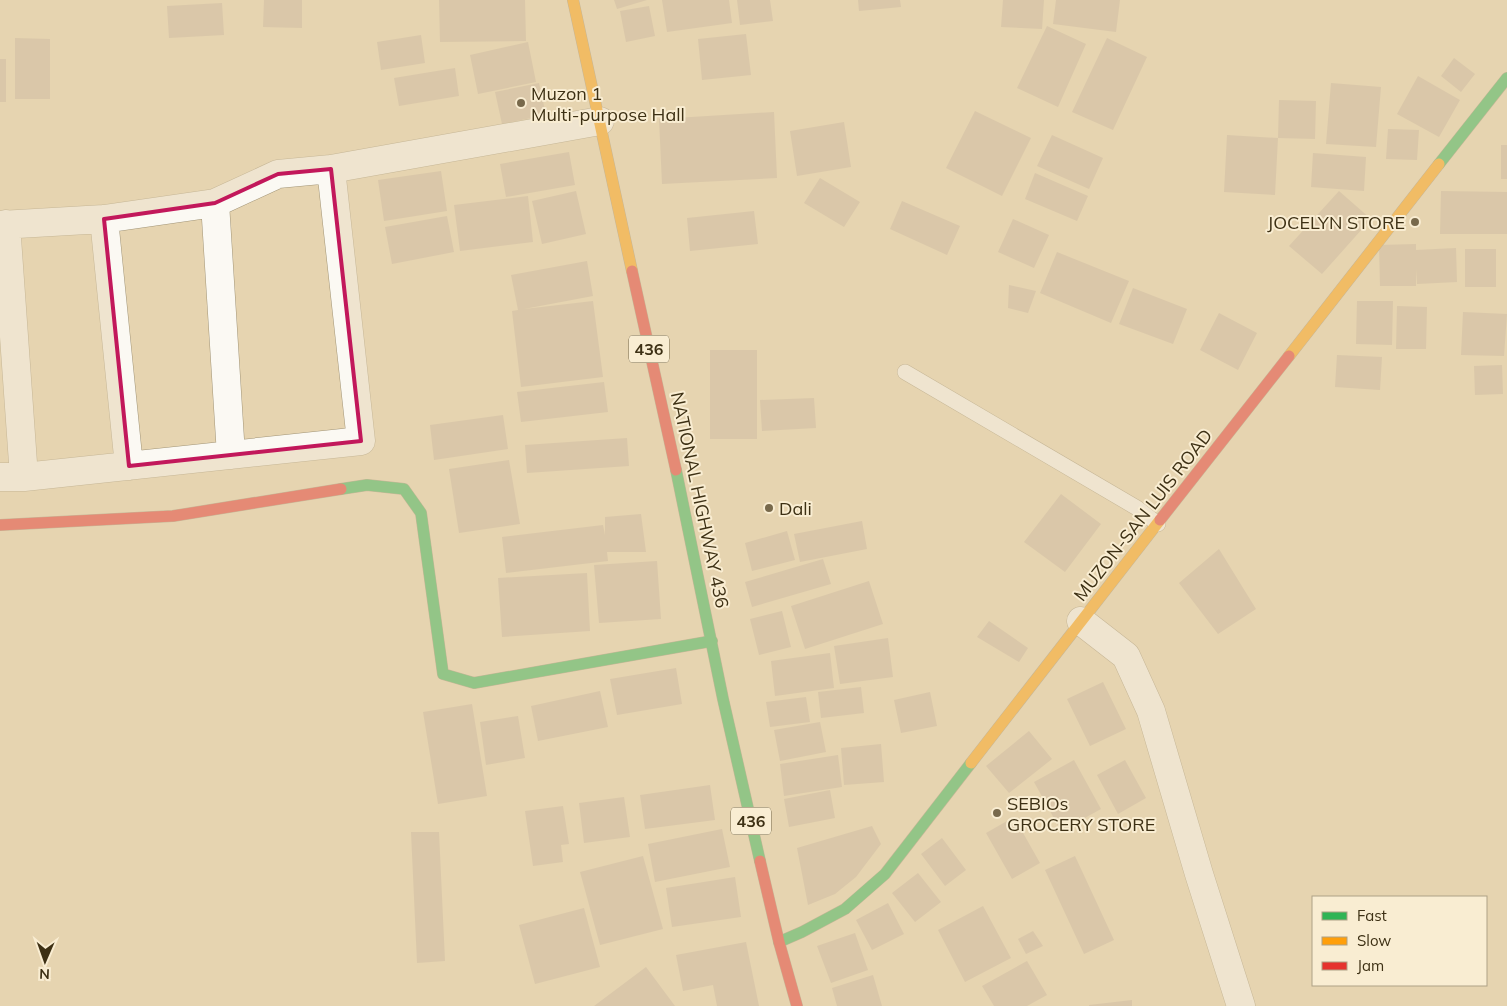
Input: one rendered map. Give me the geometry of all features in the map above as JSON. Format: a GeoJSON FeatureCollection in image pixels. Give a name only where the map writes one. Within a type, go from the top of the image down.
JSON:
{"type":"FeatureCollection","features":[{"type":"Feature","properties":{"kind":"main road","name":"NATIONAL HIGHWAY 436"},"geometry":{"type":"LineString","coordinates":[[573,0],[712,641],[723,700],[779,942],[796,1006]]}},
{"type":"Feature","properties":{"kind":"main road","name":"MUZON-SAN LUIS ROAD"},"geometry":{"type":"LineString","coordinates":[[779,942],[845,909],[885,874],[1507,78]]}},
{"type":"Feature","properties":{"kind":"main road"},"geometry":{"type":"LineString","coordinates":[[0,525],[173,516],[366,484],[404,489],[421,513],[443,674],[474,683],[712,641]]}},
{"type":"Feature","properties":{"kind":"street"},"geometry":{"type":"LineString","coordinates":[[331,170],[361,441],[12,477],[3,225],[104,218],[215,203],[278,174],[331,170],[600,121]]}},
{"type":"Feature","properties":{"kind":"street"},"geometry":{"type":"LineString","coordinates":[[215,203],[231,455]]}},
{"type":"Feature","properties":{"kind":"street"},"geometry":{"type":"LineString","coordinates":[[104,218],[129,466]]}},
{"type":"Feature","properties":{"kind":"street"},"geometry":{"type":"LineString","coordinates":[[1081,621],[1126,656],[1151,711],[1199,874],[1241,1006]]}},
{"type":"Feature","properties":{"kind":"lane"},"geometry":{"type":"LineString","coordinates":[[905,372],[1137,508],[1158,524]]}},
{"type":"Feature","properties":{"kind":"highlighted area"},"geometry":{"type":"Polygon","coordinates":[[[331,169],[361,441],[129,466],[104,219],[215,203],[278,174],[331,169]]]}},
{"type":"Feature","properties":{"kind":"building"},"geometry":{"type":"Polygon","coordinates":[[[264,0],[302,0],[302,28],[263,27],[264,0]]]}},
{"type":"Feature","properties":{"kind":"building"},"geometry":{"type":"Polygon","coordinates":[[[439,0],[525,0],[526,41],[440,42],[439,0]]]}},
{"type":"Feature","properties":{"kind":"building"},"geometry":{"type":"Polygon","coordinates":[[[614,0],[647,0],[617,9],[614,0]]]}},
{"type":"Feature","properties":{"kind":"building"},"geometry":{"type":"Polygon","coordinates":[[[662,0],[729,0],[732,23],[667,32],[662,0]]]}},
{"type":"Feature","properties":{"kind":"building"},"geometry":{"type":"Polygon","coordinates":[[[737,0],[770,0],[773,21],[740,25],[737,0]]]}},
{"type":"Feature","properties":{"kind":"building"},"geometry":{"type":"Polygon","coordinates":[[[858,0],[900,0],[901,7],[859,11],[858,0]]]}},
{"type":"Feature","properties":{"kind":"building"},"geometry":{"type":"Polygon","coordinates":[[[1003,0],[1044,0],[1042,29],[1001,27],[1003,0]]]}},
{"type":"Feature","properties":{"kind":"building"},"geometry":{"type":"Polygon","coordinates":[[[1056,0],[1120,0],[1116,32],[1053,24],[1056,0]]]}},
{"type":"Feature","properties":{"kind":"building"},"geometry":{"type":"Polygon","coordinates":[[[222,3],[224,35],[169,38],[167,6],[222,3]]]}},
{"type":"Feature","properties":{"kind":"building"},"geometry":{"type":"Polygon","coordinates":[[[649,6],[655,36],[626,42],[620,11],[649,6]]]}},
{"type":"Feature","properties":{"kind":"building"},"geometry":{"type":"Polygon","coordinates":[[[1047,26],[1086,44],[1058,107],[1017,88],[1047,26]]]}},
{"type":"Feature","properties":{"kind":"building"},"geometry":{"type":"Polygon","coordinates":[[[746,34],[751,75],[702,80],[698,39],[746,34]]]}},
{"type":"Feature","properties":{"kind":"building"},"geometry":{"type":"Polygon","coordinates":[[[421,35],[425,63],[381,70],[377,42],[421,35]]]}},
{"type":"Feature","properties":{"kind":"building"},"geometry":{"type":"Polygon","coordinates":[[[15,38],[50,39],[50,99],[15,99],[15,38]]]}},
{"type":"Feature","properties":{"kind":"building"},"geometry":{"type":"Polygon","coordinates":[[[1107,38],[1147,57],[1113,130],[1072,112],[1107,38]]]}},
{"type":"Feature","properties":{"kind":"building"},"geometry":{"type":"Polygon","coordinates":[[[528,42],[536,82],[478,94],[470,55],[528,42]]]}},
{"type":"Feature","properties":{"kind":"building"},"geometry":{"type":"Polygon","coordinates":[[[1454,58],[1475,74],[1461,92],[1441,76],[1454,58]]]}},
{"type":"Feature","properties":{"kind":"building"},"geometry":{"type":"Polygon","coordinates":[[[0,59],[6,59],[6,102],[0,102],[0,59]]]}},
{"type":"Feature","properties":{"kind":"building"},"geometry":{"type":"Polygon","coordinates":[[[455,68],[459,96],[399,106],[394,78],[455,68]]]}},
{"type":"Feature","properties":{"kind":"building"},"geometry":{"type":"Polygon","coordinates":[[[1418,76],[1460,100],[1439,137],[1397,114],[1418,76]]]}},
{"type":"Feature","properties":{"kind":"building","name":"Muzon 1 Multi-purpose Hall"},"geometry":{"type":"Polygon","coordinates":[[[539,83],[546,115],[502,124],[495,92],[539,83]]]}},
{"type":"Feature","properties":{"kind":"building"},"geometry":{"type":"Polygon","coordinates":[[[1331,83],[1381,87],[1376,147],[1326,144],[1331,83]]]}},
{"type":"Feature","properties":{"kind":"building"},"geometry":{"type":"Polygon","coordinates":[[[1279,100],[1316,101],[1315,139],[1278,138],[1279,100]]]}},
{"type":"Feature","properties":{"kind":"building"},"geometry":{"type":"Polygon","coordinates":[[[975,111],[1031,138],[1002,196],[946,168],[975,111]]]}},
{"type":"Feature","properties":{"kind":"building"},"geometry":{"type":"Polygon","coordinates":[[[774,112],[777,178],[662,184],[659,119],[774,112]]]}},
{"type":"Feature","properties":{"kind":"building"},"geometry":{"type":"Polygon","coordinates":[[[844,122],[851,167],[797,176],[790,131],[844,122]]]}},
{"type":"Feature","properties":{"kind":"building"},"geometry":{"type":"Polygon","coordinates":[[[1388,129],[1419,130],[1417,160],[1386,159],[1388,129]]]}},
{"type":"Feature","properties":{"kind":"building"},"geometry":{"type":"Polygon","coordinates":[[[1052,135],[1103,158],[1089,189],[1037,166],[1052,135]]]}},
{"type":"Feature","properties":{"kind":"building"},"geometry":{"type":"Polygon","coordinates":[[[1227,135],[1278,138],[1275,195],[1224,192],[1227,135]]]}},
{"type":"Feature","properties":{"kind":"building"},"geometry":{"type":"Polygon","coordinates":[[[1501,145],[1507,145],[1507,179],[1501,179],[1501,145]]]}},
{"type":"Feature","properties":{"kind":"building"},"geometry":{"type":"Polygon","coordinates":[[[569,152],[575,185],[506,197],[500,164],[569,152]]]}},
{"type":"Feature","properties":{"kind":"building"},"geometry":{"type":"Polygon","coordinates":[[[1313,153],[1366,157],[1364,191],[1311,187],[1313,153]]]}},
{"type":"Feature","properties":{"kind":"building"},"geometry":{"type":"Polygon","coordinates":[[[441,171],[447,211],[384,221],[378,180],[441,171]]]}},
{"type":"Feature","properties":{"kind":"building"},"geometry":{"type":"Polygon","coordinates":[[[1035,173],[1088,196],[1077,221],[1025,199],[1035,173]]]}},
{"type":"Feature","properties":{"kind":"building"},"geometry":{"type":"Polygon","coordinates":[[[820,178],[860,202],[844,227],[804,203],[820,178]]]}},
{"type":"Feature","properties":{"kind":"building"},"geometry":{"type":"Polygon","coordinates":[[[576,191],[586,234],[542,244],[532,201],[576,191]]]}},
{"type":"Feature","properties":{"kind":"building"},"geometry":{"type":"Polygon","coordinates":[[[1339,191],[1371,219],[1322,274],[1289,246],[1339,191]]]}},
{"type":"Feature","properties":{"kind":"building"},"geometry":{"type":"Polygon","coordinates":[[[1441,191],[1507,192],[1507,234],[1440,234],[1441,191]]]}},
{"type":"Feature","properties":{"kind":"building"},"geometry":{"type":"Polygon","coordinates":[[[528,196],[533,242],[460,251],[454,205],[528,196]]]}},
{"type":"Feature","properties":{"kind":"building"},"geometry":{"type":"Polygon","coordinates":[[[902,201],[960,226],[947,255],[890,229],[902,201]]]}},
{"type":"Feature","properties":{"kind":"building"},"geometry":{"type":"Polygon","coordinates":[[[754,211],[758,244],[690,251],[687,218],[754,211]]]}},
{"type":"Feature","properties":{"kind":"building"},"geometry":{"type":"Polygon","coordinates":[[[447,216],[454,252],[392,264],[385,227],[447,216]]]}},
{"type":"Feature","properties":{"kind":"building"},"geometry":{"type":"Polygon","coordinates":[[[1013,219],[1049,235],[1034,268],[998,252],[1013,219]]]}},
{"type":"Feature","properties":{"kind":"building"},"geometry":{"type":"Polygon","coordinates":[[[1416,244],[1416,250],[1456,248],[1457,282],[1417,284],[1416,269],[1416,286],[1380,286],[1379,245],[1416,244]]]}},
{"type":"Feature","properties":{"kind":"building"},"geometry":{"type":"Polygon","coordinates":[[[1465,249],[1496,249],[1496,287],[1465,287],[1465,249]]]}},
{"type":"Feature","properties":{"kind":"building"},"geometry":{"type":"Polygon","coordinates":[[[1057,252],[1129,281],[1111,323],[1040,293],[1057,252]]]}},
{"type":"Feature","properties":{"kind":"building"},"geometry":{"type":"Polygon","coordinates":[[[587,261],[593,296],[524,309],[593,301],[603,377],[521,387],[512,311],[518,310],[511,275],[587,261]]]}},
{"type":"Feature","properties":{"kind":"building"},"geometry":{"type":"Polygon","coordinates":[[[1009,285],[1036,291],[1028,313],[1008,308],[1009,285]]]}},
{"type":"Feature","properties":{"kind":"building"},"geometry":{"type":"Polygon","coordinates":[[[1133,288],[1187,309],[1173,344],[1119,324],[1133,288]]]}},
{"type":"Feature","properties":{"kind":"building"},"geometry":{"type":"Polygon","coordinates":[[[1357,301],[1393,301],[1392,345],[1356,344],[1357,301]]]}},
{"type":"Feature","properties":{"kind":"building"},"geometry":{"type":"Polygon","coordinates":[[[1397,306],[1427,307],[1426,349],[1396,349],[1397,306]]]}},
{"type":"Feature","properties":{"kind":"building"},"geometry":{"type":"Polygon","coordinates":[[[1463,312],[1507,314],[1504,356],[1461,355],[1463,312]]]}},
{"type":"Feature","properties":{"kind":"building"},"geometry":{"type":"Polygon","coordinates":[[[1219,313],[1257,333],[1238,370],[1200,350],[1219,313]]]}},
{"type":"Feature","properties":{"kind":"building"},"geometry":{"type":"Polygon","coordinates":[[[710,350],[757,350],[757,439],[710,439],[710,350]]]}},
{"type":"Feature","properties":{"kind":"building"},"geometry":{"type":"Polygon","coordinates":[[[1337,355],[1382,357],[1380,390],[1335,387],[1337,355]]]}},
{"type":"Feature","properties":{"kind":"building"},"geometry":{"type":"Polygon","coordinates":[[[1502,365],[1503,394],[1475,395],[1474,366],[1502,365]]]}},
{"type":"Feature","properties":{"kind":"building"},"geometry":{"type":"Polygon","coordinates":[[[604,382],[608,412],[521,422],[517,392],[604,382]]]}},
{"type":"Feature","properties":{"kind":"building"},"geometry":{"type":"Polygon","coordinates":[[[814,398],[816,428],[762,431],[760,400],[814,398]]]}},
{"type":"Feature","properties":{"kind":"building"},"geometry":{"type":"Polygon","coordinates":[[[503,415],[508,449],[434,460],[430,425],[503,415]]]}},
{"type":"Feature","properties":{"kind":"building"},"geometry":{"type":"Polygon","coordinates":[[[627,438],[629,466],[527,473],[525,445],[627,438]]]}},
{"type":"Feature","properties":{"kind":"building"},"geometry":{"type":"Polygon","coordinates":[[[509,460],[520,524],[459,533],[449,469],[509,460]]]}},
{"type":"Feature","properties":{"kind":"building"},"geometry":{"type":"Polygon","coordinates":[[[1061,494],[1101,524],[1065,572],[1024,542],[1061,494]]]}},
{"type":"Feature","properties":{"kind":"building"},"geometry":{"type":"Polygon","coordinates":[[[641,514],[646,552],[607,552],[608,561],[506,573],[502,537],[603,525],[605,535],[605,517],[641,514]]]}},
{"type":"Feature","properties":{"kind":"building"},"geometry":{"type":"Polygon","coordinates":[[[862,521],[867,549],[800,562],[794,534],[862,521]]]}},
{"type":"Feature","properties":{"kind":"building"},"geometry":{"type":"Polygon","coordinates":[[[787,531],[795,560],[752,571],[745,543],[787,531]]]}},
{"type":"Feature","properties":{"kind":"building"},"geometry":{"type":"Polygon","coordinates":[[[1219,549],[1256,609],[1218,634],[1179,583],[1219,549]]]}},
{"type":"Feature","properties":{"kind":"building"},"geometry":{"type":"Polygon","coordinates":[[[823,559],[831,584],[752,607],[745,582],[823,559]]]}},
{"type":"Feature","properties":{"kind":"building"},"geometry":{"type":"Polygon","coordinates":[[[657,561],[661,619],[599,623],[594,565],[657,561]]]}},
{"type":"Feature","properties":{"kind":"building"},"geometry":{"type":"Polygon","coordinates":[[[587,573],[590,631],[502,637],[498,578],[587,573]]]}},
{"type":"Feature","properties":{"kind":"building"},"geometry":{"type":"Polygon","coordinates":[[[869,581],[883,624],[805,649],[791,606],[869,581]]]}},
{"type":"Feature","properties":{"kind":"building"},"geometry":{"type":"Polygon","coordinates":[[[782,611],[791,647],[759,655],[750,619],[782,611]]]}},
{"type":"Feature","properties":{"kind":"building"},"geometry":{"type":"Polygon","coordinates":[[[989,621],[1028,648],[1019,662],[977,637],[989,621]]]}},
{"type":"Feature","properties":{"kind":"building"},"geometry":{"type":"Polygon","coordinates":[[[888,638],[893,677],[840,684],[834,646],[888,638]]]}},
{"type":"Feature","properties":{"kind":"building"},"geometry":{"type":"Polygon","coordinates":[[[830,653],[834,688],[775,696],[771,661],[830,653]]]}},
{"type":"Feature","properties":{"kind":"building"},"geometry":{"type":"Polygon","coordinates":[[[676,668],[682,704],[617,715],[610,679],[676,668]]]}},
{"type":"Feature","properties":{"kind":"building"},"geometry":{"type":"Polygon","coordinates":[[[1103,682],[1126,729],[1090,746],[1067,699],[1103,682]]]}},
{"type":"Feature","properties":{"kind":"building"},"geometry":{"type":"Polygon","coordinates":[[[861,687],[864,713],[821,718],[818,692],[861,687]]]}},
{"type":"Feature","properties":{"kind":"building"},"geometry":{"type":"Polygon","coordinates":[[[600,691],[608,727],[538,741],[531,706],[600,691]]]}},
{"type":"Feature","properties":{"kind":"building"},"geometry":{"type":"Polygon","coordinates":[[[930,692],[937,726],[901,733],[894,700],[930,692]]]}},
{"type":"Feature","properties":{"kind":"building"},"geometry":{"type":"Polygon","coordinates":[[[806,697],[810,722],[770,727],[766,702],[806,697]]]}},
{"type":"Feature","properties":{"kind":"building"},"geometry":{"type":"Polygon","coordinates":[[[472,704],[487,796],[438,804],[423,712],[472,704]]]}},
{"type":"Feature","properties":{"kind":"building"},"geometry":{"type":"Polygon","coordinates":[[[518,716],[525,758],[486,765],[480,722],[518,716]]]}},
{"type":"Feature","properties":{"kind":"building"},"geometry":{"type":"Polygon","coordinates":[[[820,722],[826,752],[780,761],[774,730],[820,722]]]}},
{"type":"Feature","properties":{"kind":"building"},"geometry":{"type":"Polygon","coordinates":[[[1029,731],[1052,759],[1009,793],[986,766],[1029,731]]]}},
{"type":"Feature","properties":{"kind":"building"},"geometry":{"type":"Polygon","coordinates":[[[881,744],[884,782],[844,785],[841,748],[881,744]]]}},
{"type":"Feature","properties":{"kind":"building"},"geometry":{"type":"Polygon","coordinates":[[[838,755],[842,787],[784,796],[780,764],[838,755]]]}},
{"type":"Feature","properties":{"kind":"building"},"geometry":{"type":"Polygon","coordinates":[[[1074,760],[1101,809],[1061,831],[1034,782],[1074,760]]]}},
{"type":"Feature","properties":{"kind":"building"},"geometry":{"type":"Polygon","coordinates":[[[1125,760],[1146,798],[1118,814],[1097,775],[1125,760]]]}},
{"type":"Feature","properties":{"kind":"building"},"geometry":{"type":"Polygon","coordinates":[[[710,785],[715,820],[645,829],[640,795],[710,785]]]}},
{"type":"Feature","properties":{"kind":"building"},"geometry":{"type":"Polygon","coordinates":[[[830,790],[835,818],[789,827],[784,799],[830,790]]]}},
{"type":"Feature","properties":{"kind":"building"},"geometry":{"type":"Polygon","coordinates":[[[624,797],[630,837],[584,843],[579,803],[624,797]]]}},
{"type":"Feature","properties":{"kind":"building"},"geometry":{"type":"Polygon","coordinates":[[[563,806],[569,844],[561,845],[563,862],[533,866],[525,811],[563,806]]]}},
{"type":"Feature","properties":{"kind":"building"},"geometry":{"type":"Polygon","coordinates":[[[1014,817],[1040,863],[1012,879],[986,833],[1014,817]]]}},
{"type":"Feature","properties":{"kind":"building"},"geometry":{"type":"Polygon","coordinates":[[[872,826],[881,844],[856,877],[835,894],[808,905],[797,848],[872,826]]]}},
{"type":"Feature","properties":{"kind":"building"},"geometry":{"type":"Polygon","coordinates":[[[722,829],[730,867],[655,882],[648,844],[722,829]]]}},
{"type":"Feature","properties":{"kind":"building"},"geometry":{"type":"Polygon","coordinates":[[[411,832],[439,832],[445,961],[417,963],[411,832]]]}},
{"type":"Feature","properties":{"kind":"building"},"geometry":{"type":"Polygon","coordinates":[[[942,838],[966,870],[945,886],[921,854],[942,838]]]}},
{"type":"Feature","properties":{"kind":"building"},"geometry":{"type":"Polygon","coordinates":[[[643,856],[663,929],[600,945],[580,872],[643,856]]]}},
{"type":"Feature","properties":{"kind":"building"},"geometry":{"type":"Polygon","coordinates":[[[1075,856],[1114,940],[1084,954],[1045,870],[1075,856]]]}},
{"type":"Feature","properties":{"kind":"building"},"geometry":{"type":"Polygon","coordinates":[[[918,873],[941,902],[915,922],[892,893],[918,873]]]}},
{"type":"Feature","properties":{"kind":"building"},"geometry":{"type":"Polygon","coordinates":[[[735,877],[741,917],[672,927],[666,888],[735,877]]]}},
{"type":"Feature","properties":{"kind":"building"},"geometry":{"type":"Polygon","coordinates":[[[888,903],[904,934],[872,950],[856,920],[888,903]]]}},
{"type":"Feature","properties":{"kind":"building"},"geometry":{"type":"Polygon","coordinates":[[[983,906],[1011,958],[965,982],[938,930],[983,906]]]}},
{"type":"Feature","properties":{"kind":"building"},"geometry":{"type":"Polygon","coordinates":[[[584,908],[600,967],[535,984],[519,925],[584,908]]]}},
{"type":"Feature","properties":{"kind":"building"},"geometry":{"type":"Polygon","coordinates":[[[1033,931],[1043,946],[1026,954],[1018,939],[1033,931]]]}},
{"type":"Feature","properties":{"kind":"building"},"geometry":{"type":"Polygon","coordinates":[[[855,933],[868,970],[831,983],[817,946],[855,933]]]}},
{"type":"Feature","properties":{"kind":"building"},"geometry":{"type":"Polygon","coordinates":[[[746,942],[759,1006],[717,1006],[713,985],[683,991],[676,955],[746,942]]]}},
{"type":"Feature","properties":{"kind":"building"},"geometry":{"type":"Polygon","coordinates":[[[1027,961],[1047,995],[1027,1006],[994,1006],[982,986],[1027,961]]]}},
{"type":"Feature","properties":{"kind":"building"},"geometry":{"type":"Polygon","coordinates":[[[646,967],[675,1006],[594,1006],[646,967]]]}},
{"type":"Feature","properties":{"kind":"building"},"geometry":{"type":"Polygon","coordinates":[[[873,975],[882,1006],[837,1006],[832,988],[873,975]]]}},
{"type":"Feature","properties":{"kind":"building"},"geometry":{"type":"Polygon","coordinates":[[[1132,1000],[1132,1006],[1089,1006],[1089,1005],[1132,1000]]]}},
{"type":"Feature","properties":{"kind":"traffic: fast"},"geometry":{"type":"LineString","coordinates":[[1439,164],[1507,78]]}},
{"type":"Feature","properties":{"kind":"traffic: fast"},"geometry":{"type":"LineString","coordinates":[[676,470],[723,699],[760,861]]}},
{"type":"Feature","properties":{"kind":"traffic: fast"},"geometry":{"type":"LineString","coordinates":[[341,489],[367,485],[404,489],[421,513],[443,674],[474,683],[712,641]]}},
{"type":"Feature","properties":{"kind":"traffic: fast"},"geometry":{"type":"LineString","coordinates":[[779,942],[845,909],[885,874],[971,763]]}},
{"type":"Feature","properties":{"kind":"traffic: slow"},"geometry":{"type":"LineString","coordinates":[[573,0],[632,271]]}},
{"type":"Feature","properties":{"kind":"traffic: slow"},"geometry":{"type":"LineString","coordinates":[[1289,356],[1439,164]]}},
{"type":"Feature","properties":{"kind":"traffic: slow"},"geometry":{"type":"LineString","coordinates":[[971,763],[1160,520]]}},
{"type":"Feature","properties":{"kind":"traffic: jam"},"geometry":{"type":"LineString","coordinates":[[632,271],[676,470]]}},
{"type":"Feature","properties":{"kind":"traffic: jam"},"geometry":{"type":"LineString","coordinates":[[1160,520],[1289,356]]}},
{"type":"Feature","properties":{"kind":"traffic: jam"},"geometry":{"type":"LineString","coordinates":[[0,525],[173,516],[341,489]]}},
{"type":"Feature","properties":{"kind":"traffic: jam"},"geometry":{"type":"LineString","coordinates":[[760,861],[779,942],[797,1006]]}},
{"type":"Feature","properties":{"kind":"place","name":"Muzon 1 Multi-purpose Hall"},"geometry":{"type":"Point","coordinates":[521,103]}},
{"type":"Feature","properties":{"kind":"place","name":"JOCELYN STORE"},"geometry":{"type":"Point","coordinates":[1415,222]}},
{"type":"Feature","properties":{"kind":"place","name":"Dali"},"geometry":{"type":"Point","coordinates":[769,508]}},
{"type":"Feature","properties":{"kind":"place","name":"SEBIOs GROCERY STORE"},"geometry":{"type":"Point","coordinates":[997,813]}}]}
